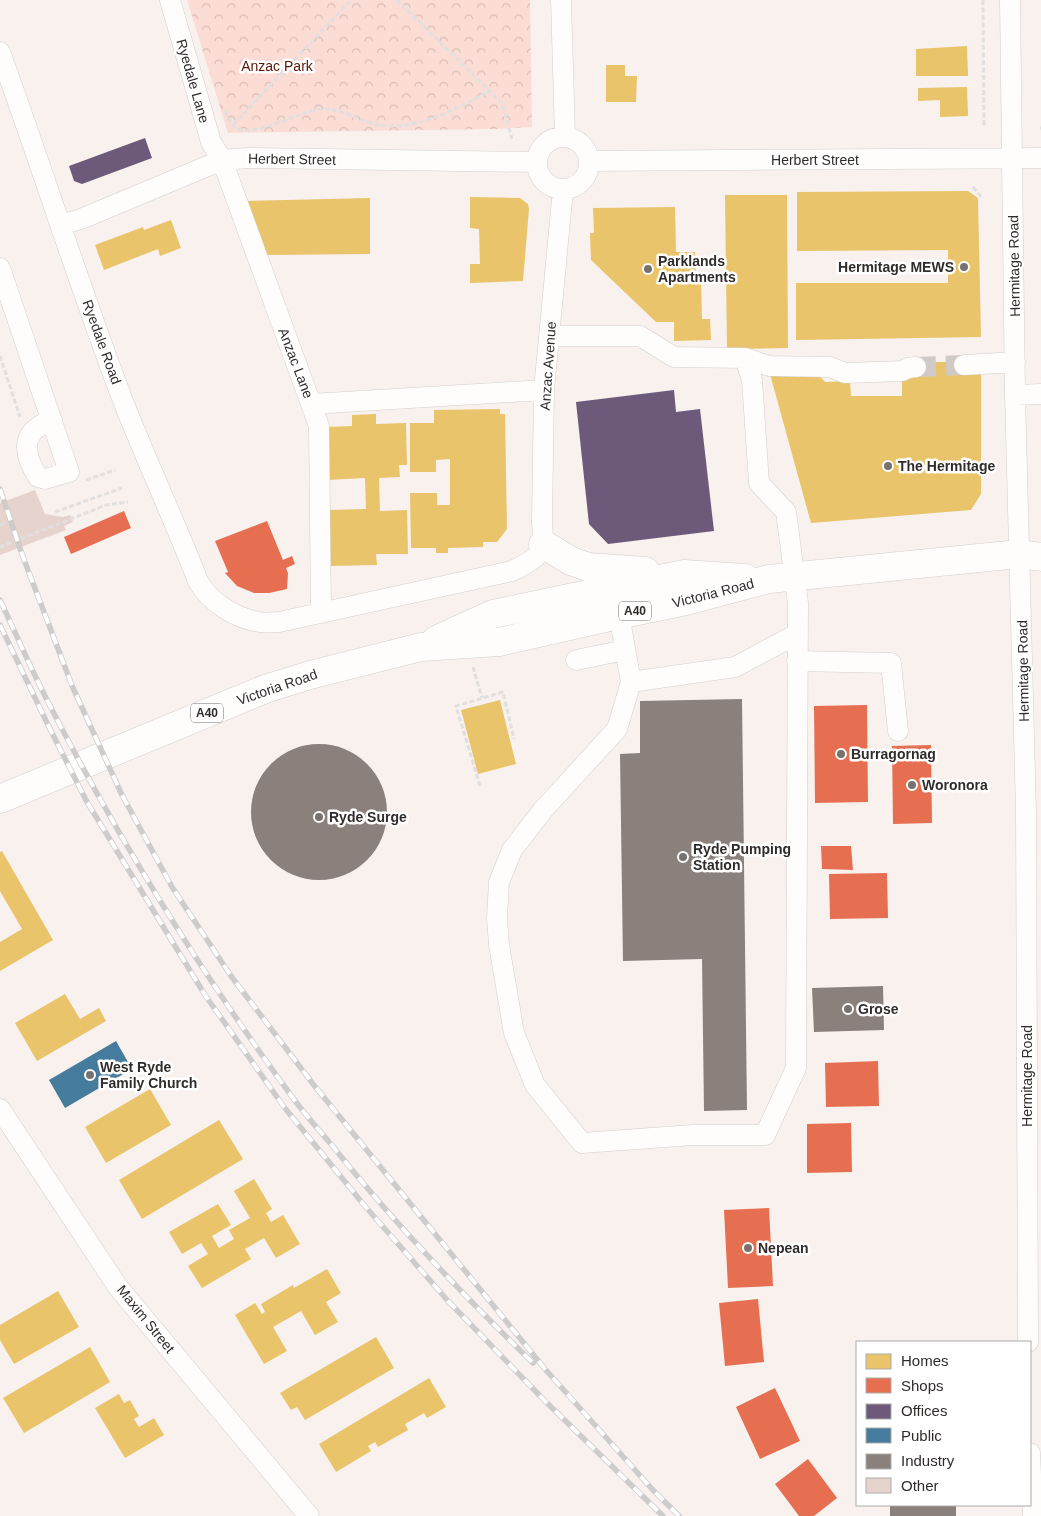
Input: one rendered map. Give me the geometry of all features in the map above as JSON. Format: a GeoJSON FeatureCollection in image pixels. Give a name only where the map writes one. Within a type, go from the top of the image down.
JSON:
{"type":"FeatureCollection","features":[{"type":"Feature","properties":{"kind":"highway"},"geometry":{"type":"LineString","coordinates":[[543,544],[571,561],[588,568],[684,574]]}},
{"type":"Feature","properties":{"kind":"highway","name":"Victoria Road"},"geometry":{"type":"LineString","coordinates":[[0,799],[265,689],[310,675],[421,647],[493,614],[617,601],[686,602],[782,578],[1034,550]]}},
{"type":"Feature","properties":{"kind":"highway","name":"Victoria Road"},"geometry":{"type":"LineString","coordinates":[[617,601],[684,574],[782,578]]}},
{"type":"Feature","properties":{"kind":"street","name":"Ryedale Lane"},"geometry":{"type":"LineString","coordinates":[[170,0],[211,142],[222,160]]}},
{"type":"Feature","properties":{"kind":"street"},"geometry":{"type":"LineString","coordinates":[[561,0],[564,137]]}},
{"type":"Feature","properties":{"kind":"street","name":"Hermitage Road"},"geometry":{"type":"LineString","coordinates":[[1010,0],[1015,395],[1034,550],[1021,591],[1033,811],[1028,1341]]}},
{"type":"Feature","properties":{"kind":"street","name":"Ryedale Road"},"geometry":{"type":"LineString","coordinates":[[0,52],[126,406],[203,590],[210,597],[247,620],[279,622],[321,612]]}},
{"type":"Feature","properties":{"kind":"street"},"geometry":{"type":"LineString","coordinates":[[564,137],[576,140],[583,145],[587,152],[589,170],[579,183],[563,189],[548,183],[539,170],[537,162],[544,146],[550,140],[564,137]]}},
{"type":"Feature","properties":{"kind":"street","name":"Herbert Street"},"geometry":{"type":"LineString","coordinates":[[60,225],[81,219],[222,160],[248,158],[537,162]]}},
{"type":"Feature","properties":{"kind":"street","name":"Herbert Street"},"geometry":{"type":"LineString","coordinates":[[589,161],[1041,158]]}},
{"type":"Feature","properties":{"kind":"street","name":"Anzac Lane"},"geometry":{"type":"LineString","coordinates":[[222,160],[311,404],[544,390]]}},
{"type":"Feature","properties":{"kind":"street","name":"Anzac Avenue"},"geometry":{"type":"LineString","coordinates":[[543,544],[544,390],[563,189]]}},
{"type":"Feature","properties":{"kind":"street"},"geometry":{"type":"LineString","coordinates":[[0,268],[52,420]]}},
{"type":"Feature","properties":{"kind":"street"},"geometry":{"type":"LineString","coordinates":[[549,336],[640,336],[674,357],[745,358],[769,366],[830,367],[845,373],[902,371],[916,367]]}},
{"type":"Feature","properties":{"kind":"street"},"geometry":{"type":"LineString","coordinates":[[617,601],[631,682],[617,728],[543,810],[512,850],[499,882],[497,918],[499,946],[514,1033],[535,1085],[582,1144],[693,1134],[765,1135],[796,1068],[798,603],[782,578],[786,512],[759,483],[752,380],[745,358]]}},
{"type":"Feature","properties":{"kind":"street"},"geometry":{"type":"LineString","coordinates":[[964,365],[1015,362]]}},
{"type":"Feature","properties":{"kind":"street"},"geometry":{"type":"LineString","coordinates":[[1015,395],[1041,394]]}},
{"type":"Feature","properties":{"kind":"street"},"geometry":{"type":"LineString","coordinates":[[311,404],[319,426],[321,612],[512,571],[530,562],[541,552],[543,544]]}},
{"type":"Feature","properties":{"kind":"street"},"geometry":{"type":"LineString","coordinates":[[631,682],[735,667],[797,634]]}},
{"type":"Feature","properties":{"kind":"street"},"geometry":{"type":"LineString","coordinates":[[576,660],[625,650]]}},
{"type":"Feature","properties":{"kind":"street"},"geometry":{"type":"LineString","coordinates":[[797,661],[891,663],[898,732]]}},
{"type":"Feature","properties":{"kind":"street","name":"Maxim Street"},"geometry":{"type":"LineString","coordinates":[[0,1109],[118,1287],[309,1516]]}},
{"type":"Feature","properties":{"kind":"street"},"geometry":{"type":"LineString","coordinates":[[1031,1474],[1033,1516]]}},
{"type":"Feature","properties":{"kind":"path"},"geometry":{"type":"LineString","coordinates":[[211,142],[232,125],[351,0]]}},
{"type":"Feature","properties":{"kind":"path"},"geometry":{"type":"LineString","coordinates":[[398,0],[502,103],[512,138]]}},
{"type":"Feature","properties":{"kind":"path"},"geometry":{"type":"LineString","coordinates":[[983,0],[984,126]]}},
{"type":"Feature","properties":{"kind":"path"},"geometry":{"type":"LineString","coordinates":[[232,125],[239,129],[253,130],[298,114],[323,109],[335,110],[378,125],[401,125],[458,108],[489,91]]}},
{"type":"Feature","properties":{"kind":"path"},"geometry":{"type":"LineString","coordinates":[[973,187],[982,198]]}},
{"type":"Feature","properties":{"kind":"path"},"geometry":{"type":"LineString","coordinates":[[55,512],[122,488]]}},
{"type":"Feature","properties":{"kind":"path"},"geometry":{"type":"LineString","coordinates":[[0,547],[106,505],[128,502]]}},
{"type":"Feature","properties":{"kind":"path"},"geometry":{"type":"LineString","coordinates":[[0,525],[6,523]]}},
{"type":"Feature","properties":{"kind":"path"},"geometry":{"type":"LineString","coordinates":[[474,673],[482,698]]}},
{"type":"Feature","properties":{"kind":"path"},"geometry":{"type":"LineString","coordinates":[[480,786],[456,706],[503,692],[514,739]]}},
{"type":"Feature","properties":{"kind":"green space","name":"Anzac Park"},"geometry":{"type":"Polygon","coordinates":[[[187,0],[530,0],[532,127],[228,133],[187,0]]]}},
{"type":"Feature","properties":{"kind":"building: Homes"},"geometry":{"type":"Polygon","coordinates":[[[967,46],[968,76],[916,76],[916,49],[967,46]]]}},
{"type":"Feature","properties":{"kind":"building: Homes"},"geometry":{"type":"Polygon","coordinates":[[[606,65],[625,65],[625,76],[637,76],[636,102],[606,102],[606,65]]]}},
{"type":"Feature","properties":{"kind":"building: Homes"},"geometry":{"type":"Polygon","coordinates":[[[967,87],[968,116],[940,117],[940,100],[918,101],[918,88],[967,87]]]}},
{"type":"Feature","properties":{"kind":"building: Homes","name":"Hermitage MEWS"},"geometry":{"type":"Polygon","coordinates":[[[968,191],[978,198],[981,337],[796,340],[796,283],[948,283],[948,250],[797,251],[797,192],[968,191]]]}},
{"type":"Feature","properties":{"kind":"building: Homes"},"geometry":{"type":"Polygon","coordinates":[[[725,195],[787,195],[788,348],[727,349],[725,195]]]}},
{"type":"Feature","properties":{"kind":"building: Homes"},"geometry":{"type":"Polygon","coordinates":[[[470,197],[520,198],[528,204],[523,281],[470,283],[470,264],[480,264],[479,229],[470,228],[470,197]]]}},
{"type":"Feature","properties":{"kind":"building: Homes"},"geometry":{"type":"Polygon","coordinates":[[[370,198],[370,254],[266,255],[246,201],[370,198]]]}},
{"type":"Feature","properties":{"kind":"building: Homes","name":"Parklands Apartments"},"geometry":{"type":"Polygon","coordinates":[[[675,207],[676,252],[695,252],[696,278],[701,277],[702,319],[710,319],[711,340],[674,341],[674,322],[656,322],[591,260],[590,233],[594,233],[593,208],[675,207]]]}},
{"type":"Feature","properties":{"kind":"building: Homes"},"geometry":{"type":"Polygon","coordinates":[[[171,220],[181,248],[160,256],[158,249],[104,270],[95,245],[143,227],[144,230],[171,220]]]}},
{"type":"Feature","properties":{"kind":"building: Homes","name":"The Hermitage"},"geometry":{"type":"Polygon","coordinates":[[[922,362],[959,362],[981,375],[981,494],[971,510],[811,523],[770,374],[816,372],[825,382],[850,381],[851,396],[902,396],[902,378],[922,362]]]}},
{"type":"Feature","properties":{"kind":"building: Homes"},"geometry":{"type":"Polygon","coordinates":[[[500,409],[500,414],[505,414],[507,529],[497,542],[483,542],[483,547],[448,548],[448,553],[436,553],[436,548],[411,548],[410,493],[437,493],[437,505],[450,505],[450,459],[436,460],[436,472],[410,472],[410,423],[434,423],[434,410],[500,409]]]}},
{"type":"Feature","properties":{"kind":"building: Homes"},"geometry":{"type":"Polygon","coordinates":[[[376,414],[376,424],[406,423],[407,465],[399,465],[400,477],[379,478],[380,511],[407,510],[408,554],[376,554],[377,565],[328,566],[327,510],[366,509],[365,478],[327,480],[325,427],[352,426],[352,415],[376,414]]]}},
{"type":"Feature","properties":{"kind":"building: Homes"},"geometry":{"type":"Polygon","coordinates":[[[500,700],[516,764],[478,774],[461,710],[500,700]]]}},
{"type":"Feature","properties":{"kind":"building: Homes"},"geometry":{"type":"Polygon","coordinates":[[[2,851],[53,940],[0,971],[0,942],[22,929],[0,891],[0,852],[2,851]]]}},
{"type":"Feature","properties":{"kind":"building: Homes"},"geometry":{"type":"Polygon","coordinates":[[[65,994],[80,1019],[99,1008],[106,1021],[37,1061],[15,1023],[65,994]]]}},
{"type":"Feature","properties":{"kind":"building: Homes"},"geometry":{"type":"Polygon","coordinates":[[[150,1089],[171,1125],[106,1163],[85,1127],[150,1089]]]}},
{"type":"Feature","properties":{"kind":"building: Homes"},"geometry":{"type":"Polygon","coordinates":[[[219,1120],[243,1159],[142,1219],[119,1180],[219,1120]]]}},
{"type":"Feature","properties":{"kind":"building: Homes"},"geometry":{"type":"Polygon","coordinates":[[[254,1179],[272,1209],[266,1213],[271,1222],[283,1215],[300,1244],[276,1258],[264,1238],[245,1249],[251,1259],[202,1288],[188,1266],[208,1254],[201,1243],[182,1254],[169,1232],[218,1204],[231,1225],[212,1236],[219,1248],[234,1239],[229,1230],[250,1218],[234,1191],[254,1179]]]}},
{"type":"Feature","properties":{"kind":"building: Homes"},"geometry":{"type":"Polygon","coordinates":[[[327,1269],[341,1293],[326,1302],[338,1322],[315,1335],[301,1311],[273,1327],[287,1351],[264,1364],[235,1315],[255,1303],[262,1314],[265,1312],[261,1304],[293,1285],[294,1288],[327,1269]]]}},
{"type":"Feature","properties":{"kind":"building: Homes"},"geometry":{"type":"Polygon","coordinates":[[[58,1291],[79,1327],[14,1364],[0,1340],[0,1325],[58,1291]]]}},
{"type":"Feature","properties":{"kind":"building: Homes"},"geometry":{"type":"Polygon","coordinates":[[[376,1337],[394,1368],[305,1420],[297,1407],[291,1410],[280,1393],[376,1337]]]}},
{"type":"Feature","properties":{"kind":"building: Homes"},"geometry":{"type":"Polygon","coordinates":[[[90,1347],[110,1382],[24,1433],[3,1398],[90,1347]]]}},
{"type":"Feature","properties":{"kind":"building: Homes"},"geometry":{"type":"Polygon","coordinates":[[[429,1378],[446,1407],[427,1418],[424,1413],[405,1424],[408,1430],[378,1447],[375,1442],[368,1446],[371,1451],[336,1472],[319,1444],[429,1378]]]}},
{"type":"Feature","properties":{"kind":"building: Homes"},"geometry":{"type":"Polygon","coordinates":[[[119,1394],[124,1403],[130,1400],[139,1416],[134,1419],[139,1427],[154,1418],[164,1435],[125,1458],[95,1408],[119,1394]]]}},
{"type":"Feature","properties":{"kind":"building: Shops"},"geometry":{"type":"Polygon","coordinates":[[[124,511],[131,528],[71,554],[64,537],[124,511]]]}},
{"type":"Feature","properties":{"kind":"building: Shops"},"geometry":{"type":"Polygon","coordinates":[[[267,521],[283,560],[292,556],[295,564],[286,568],[288,573],[287,589],[269,593],[254,593],[237,586],[225,573],[228,572],[215,541],[267,521]]]}},
{"type":"Feature","properties":{"kind":"building: Shops","name":"Burragornag"},"geometry":{"type":"Polygon","coordinates":[[[867,705],[868,802],[815,803],[814,706],[867,705]]]}},
{"type":"Feature","properties":{"kind":"building: Shops","name":"Woronora"},"geometry":{"type":"Polygon","coordinates":[[[931,745],[932,823],[893,824],[892,746],[931,745]]]}},
{"type":"Feature","properties":{"kind":"building: Shops"},"geometry":{"type":"Polygon","coordinates":[[[821,846],[851,846],[853,870],[822,869],[821,846]]]}},
{"type":"Feature","properties":{"kind":"building: Shops"},"geometry":{"type":"Polygon","coordinates":[[[887,873],[888,918],[830,919],[829,874],[887,873]]]}},
{"type":"Feature","properties":{"kind":"building: Shops"},"geometry":{"type":"Polygon","coordinates":[[[878,1061],[879,1106],[826,1107],[825,1063],[878,1061]]]}},
{"type":"Feature","properties":{"kind":"building: Shops"},"geometry":{"type":"Polygon","coordinates":[[[851,1123],[852,1172],[807,1173],[807,1124],[851,1123]]]}},
{"type":"Feature","properties":{"kind":"building: Shops","name":"Nepean"},"geometry":{"type":"Polygon","coordinates":[[[769,1208],[773,1286],[728,1288],[724,1210],[769,1208]]]}},
{"type":"Feature","properties":{"kind":"building: Shops"},"geometry":{"type":"Polygon","coordinates":[[[758,1299],[764,1362],[725,1366],[719,1303],[758,1299]]]}},
{"type":"Feature","properties":{"kind":"building: Shops"},"geometry":{"type":"Polygon","coordinates":[[[775,1388],[800,1441],[760,1459],[736,1407],[775,1388]]]}},
{"type":"Feature","properties":{"kind":"building: Shops"},"geometry":{"type":"Polygon","coordinates":[[[808,1459],[837,1498],[814,1516],[799,1516],[775,1484],[808,1459]]]}},
{"type":"Feature","properties":{"kind":"building: Offices"},"geometry":{"type":"Polygon","coordinates":[[[145,138],[152,158],[82,184],[74,181],[69,166],[145,138]]]}},
{"type":"Feature","properties":{"kind":"building: Offices"},"geometry":{"type":"Polygon","coordinates":[[[674,390],[676,412],[700,409],[714,531],[608,544],[589,524],[576,402],[674,390]]]}},
{"type":"Feature","properties":{"kind":"building: Public","name":"West Ryde Family Church"},"geometry":{"type":"Polygon","coordinates":[[[116,1041],[132,1069],[65,1108],[49,1080],[116,1041]]]}},
{"type":"Feature","properties":{"kind":"building: Industry","name":"Ryde Pumping Station"},"geometry":{"type":"Polygon","coordinates":[[[742,699],[747,1110],[704,1111],[702,959],[623,961],[620,754],[640,753],[640,701],[742,699]]]}},
{"type":"Feature","properties":{"kind":"building: Industry","name":"Ryde Surge"},"geometry":{"type":"Polygon","coordinates":[[[319,744],[345,749],[357,755],[367,764],[376,774],[382,786],[387,812],[382,838],[376,850],[367,860],[357,869],[345,875],[319,880],[293,875],[281,869],[271,860],[262,850],[256,838],[251,812],[256,786],[262,774],[271,764],[281,755],[293,749],[319,744]]]}},
{"type":"Feature","properties":{"kind":"building: Industry","name":"Grose"},"geometry":{"type":"Polygon","coordinates":[[[883,986],[884,1030],[814,1032],[812,988],[883,986]]]}},
{"type":"Feature","properties":{"kind":"building: Industry"},"geometry":{"type":"Polygon","coordinates":[[[890,1506],[956,1506],[956,1516],[890,1516],[890,1506]]]}},
{"type":"Feature","properties":{"kind":"building: Other"},"geometry":{"type":"Polygon","coordinates":[[[35,490],[45,514],[63,517],[70,515],[73,522],[64,526],[66,530],[0,555],[0,503],[35,490]]]}},
{"type":"Feature","properties":{"kind":"tunnel"},"geometry":{"type":"LineString","coordinates":[[916,367],[964,365]]}},
{"type":"Feature","properties":{"kind":"railway"},"geometry":{"type":"LineString","coordinates":[[0,489],[23,557],[73,688],[122,795],[172,887],[231,976],[313,1084],[545,1369],[652,1489],[679,1516]]}},
{"type":"Feature","properties":{"kind":"railway"},"geometry":{"type":"LineString","coordinates":[[0,600],[48,702],[103,805],[194,954],[259,1051],[303,1111],[382,1205],[481,1312],[533,1363]]}},
{"type":"Feature","properties":{"kind":"railway"},"geometry":{"type":"LineString","coordinates":[[0,625],[87,802],[205,995],[284,1107],[364,1205],[448,1301],[546,1402],[663,1516]]}},
{"type":"Feature","properties":{"kind":"place","name":"Hermitage MEWS"},"geometry":{"type":"Point","coordinates":[964,267]}},
{"type":"Feature","properties":{"kind":"place","name":"Parklands Apartments"},"geometry":{"type":"Point","coordinates":[648,269]}},
{"type":"Feature","properties":{"kind":"place","name":"The Hermitage"},"geometry":{"type":"Point","coordinates":[888,466]}},
{"type":"Feature","properties":{"kind":"place","name":"Burragornag"},"geometry":{"type":"Point","coordinates":[841,754]}},
{"type":"Feature","properties":{"kind":"place","name":"Woronora"},"geometry":{"type":"Point","coordinates":[912,785]}},
{"type":"Feature","properties":{"kind":"place","name":"Ryde Surge"},"geometry":{"type":"Point","coordinates":[319,817]}},
{"type":"Feature","properties":{"kind":"place","name":"Ryde Pumping Station"},"geometry":{"type":"Point","coordinates":[683,857]}},
{"type":"Feature","properties":{"kind":"place","name":"Grose"},"geometry":{"type":"Point","coordinates":[848,1009]}},
{"type":"Feature","properties":{"kind":"place","name":"West Ryde Family Church"},"geometry":{"type":"Point","coordinates":[90,1075]}},
{"type":"Feature","properties":{"kind":"place","name":"Nepean"},"geometry":{"type":"Point","coordinates":[748,1248]}}]}
